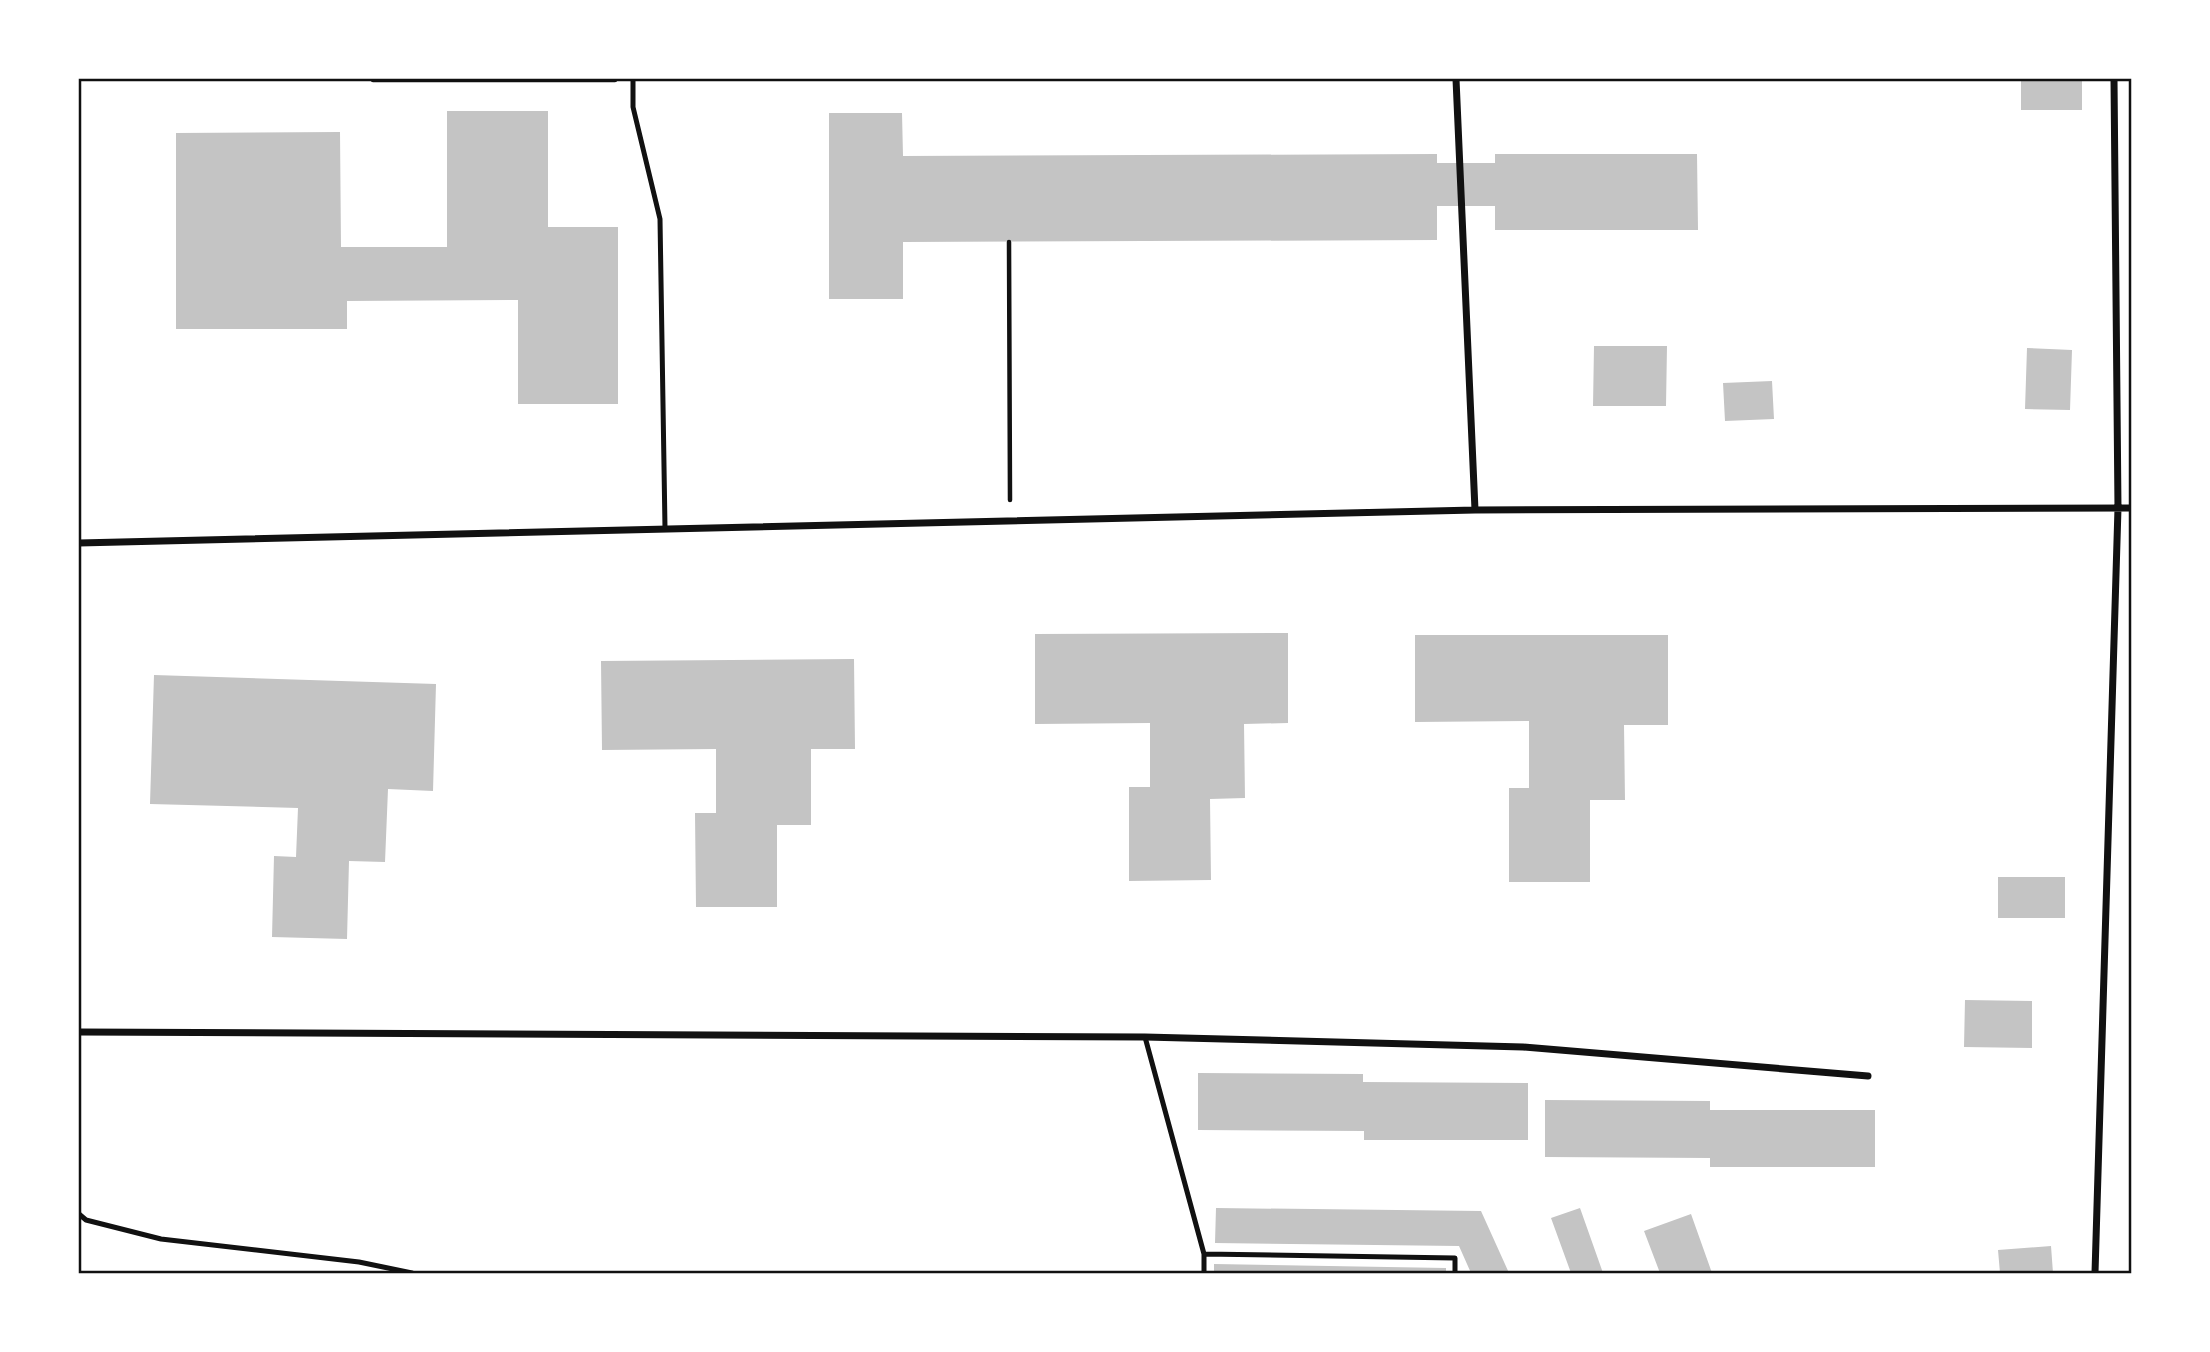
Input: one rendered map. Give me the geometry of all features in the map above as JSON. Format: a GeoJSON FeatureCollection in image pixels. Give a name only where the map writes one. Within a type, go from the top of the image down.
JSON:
{"type":"FeatureCollection","features":[{"type":"Feature","properties":{"kind":"street"},"geometry":{"type":"LineString","coordinates":[[1456,79],[1475,510]]}},
{"type":"Feature","properties":{"kind":"street"},"geometry":{"type":"LineString","coordinates":[[2095,1273],[2118,508],[2114,79]]}},
{"type":"Feature","properties":{"kind":"street"},"geometry":{"type":"LineString","coordinates":[[79,542],[1475,510],[2131,508]]}},
{"type":"Feature","properties":{"kind":"street"},"geometry":{"type":"LineString","coordinates":[[79,1032],[1145,1037],[1523,1047],[1868,1076]]}},
{"type":"Feature","properties":{"kind":"lane"},"geometry":{"type":"LineString","coordinates":[[633,79],[633,107],[660,219],[664,528]]}},
{"type":"Feature","properties":{"kind":"lane"},"geometry":{"type":"LineString","coordinates":[[1145,1037],[1204,1254],[1204,1273]]}},
{"type":"Feature","properties":{"kind":"lane"},"geometry":{"type":"LineString","coordinates":[[79,1214],[86,1220],[161,1239],[359,1262],[412,1273]]}},
{"type":"Feature","properties":{"kind":"lane"},"geometry":{"type":"LineString","coordinates":[[1204,1254],[1455,1258],[1455,1273]]}},
{"type":"Feature","properties":{"kind":"path"},"geometry":{"type":"LineString","coordinates":[[373,80],[633,79]]}},
{"type":"Feature","properties":{"kind":"path"},"geometry":{"type":"LineString","coordinates":[[1009,242],[1010,520]]}},
{"type":"Feature","properties":{"kind":"building"},"geometry":{"type":"Polygon","coordinates":[[[2021,79],[2082,79],[2082,110],[2021,110],[2021,79]]]}},
{"type":"Feature","properties":{"kind":"building"},"geometry":{"type":"Polygon","coordinates":[[[447,111],[548,111],[548,227],[618,227],[618,404],[518,404],[518,300],[347,301],[347,329],[176,329],[176,133],[340,132],[341,247],[447,247],[447,111]]]}},
{"type":"Feature","properties":{"kind":"building"},"geometry":{"type":"Polygon","coordinates":[[[829,113],[902,113],[903,156],[1437,154],[1437,163],[1495,163],[1495,154],[1697,154],[1698,230],[1495,230],[1495,206],[1437,206],[1437,240],[903,242],[903,299],[829,299],[829,113]]]}},
{"type":"Feature","properties":{"kind":"building"},"geometry":{"type":"Polygon","coordinates":[[[1594,346],[1667,346],[1666,406],[1593,406],[1594,346]]]}},
{"type":"Feature","properties":{"kind":"building"},"geometry":{"type":"Polygon","coordinates":[[[2027,348],[2072,350],[2070,410],[2025,409],[2027,348]]]}},
{"type":"Feature","properties":{"kind":"building"},"geometry":{"type":"Polygon","coordinates":[[[1772,381],[1774,419],[1725,421],[1723,383],[1772,381]]]}},
{"type":"Feature","properties":{"kind":"building"},"geometry":{"type":"Polygon","coordinates":[[[1288,633],[1288,723],[1244,724],[1245,798],[1210,799],[1211,880],[1129,881],[1129,787],[1150,787],[1150,723],[1035,724],[1035,634],[1288,633]]]}},
{"type":"Feature","properties":{"kind":"building"},"geometry":{"type":"Polygon","coordinates":[[[1415,635],[1668,635],[1668,725],[1624,725],[1625,800],[1590,800],[1590,882],[1509,882],[1509,788],[1529,788],[1529,721],[1415,722],[1415,635]]]}},
{"type":"Feature","properties":{"kind":"building"},"geometry":{"type":"Polygon","coordinates":[[[854,659],[855,749],[811,749],[811,825],[777,825],[777,907],[696,907],[695,813],[716,813],[716,749],[602,750],[601,661],[854,659]]]}},
{"type":"Feature","properties":{"kind":"building"},"geometry":{"type":"Polygon","coordinates":[[[154,675],[436,684],[433,791],[388,789],[385,862],[349,861],[347,939],[272,937],[274,856],[296,857],[298,808],[150,804],[154,675]]]}},
{"type":"Feature","properties":{"kind":"building"},"geometry":{"type":"Polygon","coordinates":[[[1998,877],[2065,877],[2065,918],[1998,918],[1998,877]]]}},
{"type":"Feature","properties":{"kind":"building"},"geometry":{"type":"Polygon","coordinates":[[[1965,1000],[2032,1001],[2032,1048],[1964,1047],[1965,1000]]]}},
{"type":"Feature","properties":{"kind":"building"},"geometry":{"type":"Polygon","coordinates":[[[1198,1073],[1363,1074],[1363,1082],[1528,1083],[1528,1140],[1364,1140],[1364,1131],[1198,1130],[1198,1073]]]}},
{"type":"Feature","properties":{"kind":"building"},"geometry":{"type":"Polygon","coordinates":[[[1545,1100],[1710,1101],[1710,1110],[1875,1110],[1875,1167],[1710,1167],[1710,1158],[1545,1157],[1545,1100]]]}},
{"type":"Feature","properties":{"kind":"building"},"geometry":{"type":"Polygon","coordinates":[[[1216,1208],[1481,1211],[1509,1273],[1471,1273],[1459,1246],[1215,1243],[1216,1208]]]}},
{"type":"Feature","properties":{"kind":"building"},"geometry":{"type":"Polygon","coordinates":[[[1580,1208],[1603,1273],[1571,1273],[1551,1218],[1580,1208]]]}},
{"type":"Feature","properties":{"kind":"building"},"geometry":{"type":"Polygon","coordinates":[[[1691,1214],[1712,1273],[1660,1273],[1644,1231],[1691,1214]]]}},
{"type":"Feature","properties":{"kind":"building"},"geometry":{"type":"Polygon","coordinates":[[[2051,1246],[2053,1273],[2000,1273],[1998,1250],[2051,1246]]]}},
{"type":"Feature","properties":{"kind":"building"},"geometry":{"type":"Polygon","coordinates":[[[1214,1264],[1446,1268],[1446,1273],[1214,1273],[1214,1264]]]}}]}
